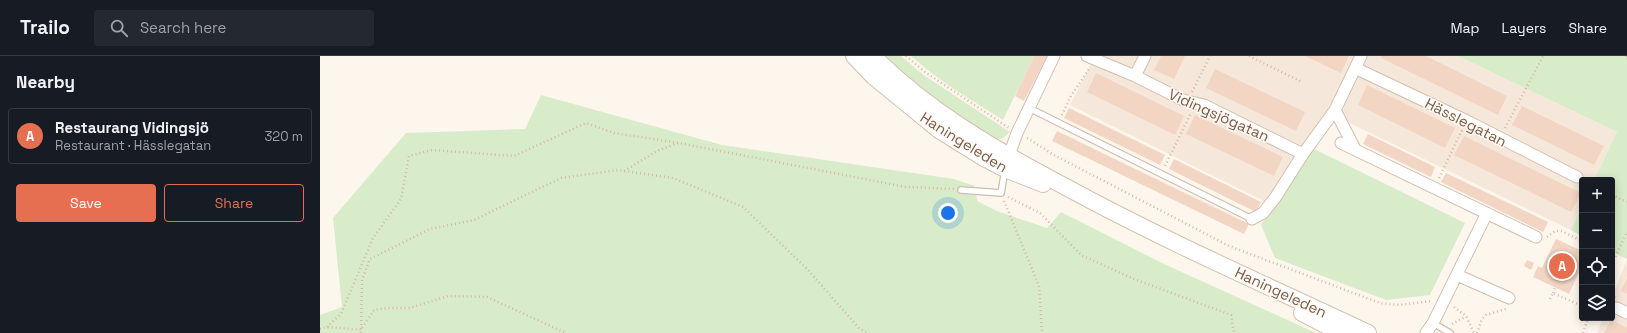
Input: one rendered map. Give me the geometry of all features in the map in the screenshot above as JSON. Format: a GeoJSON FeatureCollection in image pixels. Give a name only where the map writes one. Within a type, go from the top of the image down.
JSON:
{"type":"FeatureCollection","features":[{"type":"Feature","properties":{"kind":"main road","name":"Haningeleden"},"geometry":{"type":"LineString","coordinates":[[854,56],[873,76],[920,116],[961,144],[1006,163],[1368,333]]}},
{"type":"Feature","properties":{"kind":"main road","name":"Haningeleden"},"geometry":{"type":"LineString","coordinates":[[873,56],[889,72],[924,101],[972,135],[1006,163]]}},
{"type":"Feature","properties":{"kind":"main road","name":"Haningeleden"},"geometry":{"type":"LineString","coordinates":[[1194,252],[1272,298],[1341,333]]}},
{"type":"Feature","properties":{"kind":"street"},"geometry":{"type":"LineString","coordinates":[[1006,163],[1017,132],[1054,56]]}},
{"type":"Feature","properties":{"kind":"street"},"geometry":{"type":"LineString","coordinates":[[1135,76],[1145,56]]}},
{"type":"Feature","properties":{"kind":"street"},"geometry":{"type":"LineString","coordinates":[[1252,219],[1263,214],[1303,154],[1335,110],[1361,56]]}},
{"type":"Feature","properties":{"kind":"street","name":"Vidingsjögatan"},"geometry":{"type":"LineString","coordinates":[[1092,58],[1135,76],[1183,100],[1204,105],[1303,154]]}},
{"type":"Feature","properties":{"kind":"street","name":"Hässlegatan"},"geometry":{"type":"LineString","coordinates":[[1355,68],[1467,121],[1577,178]]}},
{"type":"Feature","properties":{"kind":"street"},"geometry":{"type":"LineString","coordinates":[[1335,110],[1354,149]]}},
{"type":"Feature","properties":{"kind":"street"},"geometry":{"type":"LineString","coordinates":[[1341,143],[1536,237]]}},
{"type":"Feature","properties":{"kind":"street"},"geometry":{"type":"LineString","coordinates":[[1426,333],[1444,302],[1487,213]]}},
{"type":"Feature","properties":{"kind":"street"},"geometry":{"type":"LineString","coordinates":[[1457,275],[1509,303]]}},
{"type":"Feature","properties":{"kind":"street"},"geometry":{"type":"LineString","coordinates":[[1617,308],[1627,313]]}},
{"type":"Feature","properties":{"kind":"lane"},"geometry":{"type":"LineString","coordinates":[[1029,108],[1252,219]]}},
{"type":"Feature","properties":{"kind":"lane"},"geometry":{"type":"LineString","coordinates":[[961,190],[1000,193],[1006,163]]}},
{"type":"Feature","properties":{"kind":"lane"},"geometry":{"type":"LineString","coordinates":[[1433,323],[1450,333]]}},
{"type":"Feature","properties":{"kind":"path"},"geometry":{"type":"LineString","coordinates":[[906,56],[961,98],[1054,155],[1229,246],[1380,303],[1399,305],[1431,301],[1444,302],[1466,316],[1475,333]]}},
{"type":"Feature","properties":{"kind":"path"},"geometry":{"type":"LineString","coordinates":[[1162,174],[1192,102],[1191,93],[1210,56]]}},
{"type":"Feature","properties":{"kind":"path"},"geometry":{"type":"LineString","coordinates":[[1249,56],[1302,82]]}},
{"type":"Feature","properties":{"kind":"path"},"geometry":{"type":"LineString","coordinates":[[1500,139],[1543,56]]}},
{"type":"Feature","properties":{"kind":"path"},"geometry":{"type":"LineString","coordinates":[[1058,122],[1092,58]]}},
{"type":"Feature","properties":{"kind":"path"},"geometry":{"type":"LineString","coordinates":[[1434,188],[1467,121]]}},
{"type":"Feature","properties":{"kind":"path"},"geometry":{"type":"LineString","coordinates":[[327,327],[341,314],[373,238],[401,199],[409,156],[432,150],[514,156],[586,123],[614,133],[679,143],[906,187],[961,190]]}},
{"type":"Feature","properties":{"kind":"path"},"geometry":{"type":"LineString","coordinates":[[624,171],[657,151],[679,143]]}},
{"type":"Feature","properties":{"kind":"path"},"geometry":{"type":"LineString","coordinates":[[361,331],[362,280],[370,259],[430,230],[474,220],[561,178],[618,170],[673,178],[743,207],[808,270],[859,328],[868,333]]}},
{"type":"Feature","properties":{"kind":"path"},"geometry":{"type":"LineString","coordinates":[[1000,193],[1039,286],[1042,333]]}},
{"type":"Feature","properties":{"kind":"path"},"geometry":{"type":"LineString","coordinates":[[1000,193],[1040,213],[1081,255],[1134,279],[1232,315],[1234,333]]}},
{"type":"Feature","properties":{"kind":"path"},"geometry":{"type":"LineString","coordinates":[[1615,196],[1627,202]]}},
{"type":"Feature","properties":{"kind":"path"},"geometry":{"type":"LineString","coordinates":[[1536,237],[1543,238],[1555,231],[1560,230],[1579,240]]}},
{"type":"Feature","properties":{"kind":"path"},"geometry":{"type":"LineString","coordinates":[[1615,253],[1627,232]]}},
{"type":"Feature","properties":{"kind":"path"},"geometry":{"type":"LineString","coordinates":[[1550,299],[1556,287]]}},
{"type":"Feature","properties":{"kind":"path"},"geometry":{"type":"LineString","coordinates":[[1553,293],[1579,305]]}},
{"type":"Feature","properties":{"kind":"path"},"geometry":{"type":"LineString","coordinates":[[361,331],[374,310],[387,308],[410,308],[448,296],[487,297],[566,333]]}},
{"type":"Feature","properties":{"kind":"path"},"geometry":{"type":"LineString","coordinates":[[1475,333],[1482,319],[1486,315],[1509,303]]}},
{"type":"Feature","properties":{"kind":"path"},"geometry":{"type":"LineString","coordinates":[[1452,324],[1466,316]]}},
{"type":"Feature","properties":{"kind":"path"},"geometry":{"type":"LineString","coordinates":[[1584,332],[1587,321]]}},
{"type":"Feature","properties":{"kind":"path"},"geometry":{"type":"LineString","coordinates":[[320,329],[327,327],[361,331]]}},
{"type":"Feature","properties":{"kind":"shaded area"},"geometry":{"type":"Polygon","coordinates":[[[1095,56],[1458,56],[1617,132],[1595,177],[1579,177],[1579,213],[1571,230],[1335,116],[1274,206],[1070,105],[1095,56]]]}},
{"type":"Feature","properties":{"kind":"shaded area"},"geometry":{"type":"Polygon","coordinates":[[[1627,260],[1627,333],[1597,333],[1602,321],[1615,321],[1615,290],[1627,260]]]}},
{"type":"Feature","properties":{"kind":"green space"},"geometry":{"type":"Polygon","coordinates":[[[880,56],[901,56],[925,76],[1010,132],[1003,138],[997,140],[955,117],[880,56]]]}},
{"type":"Feature","properties":{"kind":"green space"},"geometry":{"type":"Polygon","coordinates":[[[911,56],[1034,56],[1003,120],[944,82],[911,56]]]}},
{"type":"Feature","properties":{"kind":"green space"},"geometry":{"type":"Polygon","coordinates":[[[1458,56],[1627,56],[1627,259],[1615,253],[1615,177],[1595,177],[1617,132],[1458,56]]]}},
{"type":"Feature","properties":{"kind":"green space"},"geometry":{"type":"Polygon","coordinates":[[[541,95],[722,145],[954,179],[975,186],[977,201],[997,211],[1047,228],[1061,212],[1162,263],[1316,333],[320,333],[320,315],[342,307],[333,218],[406,133],[525,129],[541,95]]]}},
{"type":"Feature","properties":{"kind":"green space"},"geometry":{"type":"Polygon","coordinates":[[[1312,148],[1465,223],[1430,295],[1386,300],[1275,258],[1261,225],[1312,148]]]}},
{"type":"Feature","properties":{"kind":"green space"},"geometry":{"type":"Polygon","coordinates":[[[1579,213],[1579,234],[1571,230],[1579,213]]]}},
{"type":"Feature","properties":{"kind":"building"},"geometry":{"type":"Polygon","coordinates":[[[1034,56],[1047,56],[1024,101],[1015,96],[1034,56]]]}},
{"type":"Feature","properties":{"kind":"building"},"geometry":{"type":"Polygon","coordinates":[[[1161,56],[1185,56],[1174,79],[1154,70],[1161,56]]]}},
{"type":"Feature","properties":{"kind":"building"},"geometry":{"type":"Polygon","coordinates":[[[1305,56],[1349,56],[1341,73],[1305,56]]]}},
{"type":"Feature","properties":{"kind":"building"},"geometry":{"type":"Polygon","coordinates":[[[1381,56],[1426,56],[1507,96],[1498,115],[1381,58],[1381,56]]]}},
{"type":"Feature","properties":{"kind":"building"},"geometry":{"type":"Polygon","coordinates":[[[1215,69],[1305,112],[1296,131],[1206,88],[1215,69]]]}},
{"type":"Feature","properties":{"kind":"building"},"geometry":{"type":"Polygon","coordinates":[[[1096,73],[1184,116],[1175,135],[1087,92],[1096,73]]]}},
{"type":"Feature","properties":{"kind":"building"},"geometry":{"type":"Polygon","coordinates":[[[1367,85],[1455,128],[1445,148],[1358,105],[1367,85]]]}},
{"type":"Feature","properties":{"kind":"building"},"geometry":{"type":"Polygon","coordinates":[[[1522,106],[1604,146],[1594,165],[1512,125],[1522,106]]]}},
{"type":"Feature","properties":{"kind":"building"},"geometry":{"type":"Polygon","coordinates":[[[1069,108],[1165,155],[1160,165],[1064,118],[1069,108]]]}},
{"type":"Feature","properties":{"kind":"building"},"geometry":{"type":"Polygon","coordinates":[[[1195,115],[1283,157],[1274,176],[1186,134],[1195,115]]]}},
{"type":"Feature","properties":{"kind":"building"},"geometry":{"type":"Polygon","coordinates":[[[1057,131],[1249,224],[1244,234],[1052,141],[1057,131]]]}},
{"type":"Feature","properties":{"kind":"building"},"geometry":{"type":"Polygon","coordinates":[[[1368,134],[1435,167],[1431,177],[1363,144],[1368,134]]]}},
{"type":"Feature","properties":{"kind":"building"},"geometry":{"type":"Polygon","coordinates":[[[1464,136],[1579,192],[1579,197],[1571,212],[1454,155],[1464,136]]]}},
{"type":"Feature","properties":{"kind":"building"},"geometry":{"type":"Polygon","coordinates":[[[1174,159],[1261,202],[1256,212],[1169,169],[1174,159]]]}},
{"type":"Feature","properties":{"kind":"building"},"geometry":{"type":"Polygon","coordinates":[[[1446,173],[1548,222],[1543,232],[1441,182],[1446,173]]]}},
{"type":"Feature","properties":{"kind":"building"},"geometry":{"type":"Polygon","coordinates":[[[1556,239],[1579,250],[1579,272],[1569,294],[1533,277],[1538,266],[1542,268],[1556,239]]]}},
{"type":"Feature","properties":{"kind":"building"},"geometry":{"type":"Polygon","coordinates":[[[1527,260],[1534,263],[1531,270],[1524,266],[1527,260]]]}},
{"type":"Feature","properties":{"kind":"building"},"geometry":{"type":"Polygon","coordinates":[[[1627,278],[1627,294],[1621,291],[1627,278]]]}},
{"type":"Feature","properties":{"kind":"building"},"geometry":{"type":"Polygon","coordinates":[[[1610,321],[1627,328],[1627,333],[1604,333],[1610,321]]]}},
{"type":"Feature","properties":{"kind":"place","name":"Restaurang Vidingsjö"},"geometry":{"type":"Point","coordinates":[1562,266]}}]}
